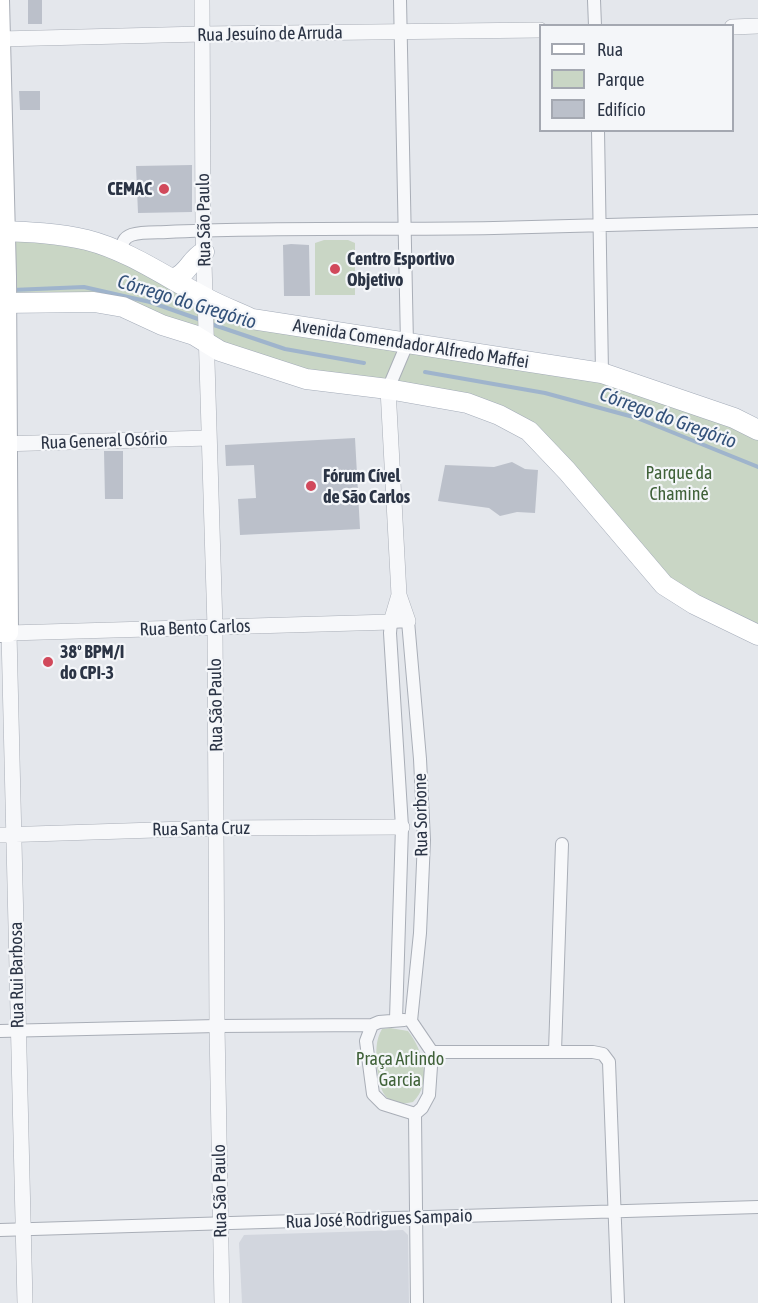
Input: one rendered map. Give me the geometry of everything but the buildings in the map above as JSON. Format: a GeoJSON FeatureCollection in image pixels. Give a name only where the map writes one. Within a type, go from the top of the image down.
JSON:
{"type":"FeatureCollection","features":[{"type":"Feature","properties":{"kind":"main road","name":"Rua Rui Barbosa"},"geometry":{"type":"LineString","coordinates":[[0,0],[3,231],[7,276],[4,302],[5,633]]}},
{"type":"Feature","properties":{"kind":"main road","name":"Avenida Comendador Alfredo Maffei"},"geometry":{"type":"LineString","coordinates":[[3,231],[58,234],[89,240],[124,253],[172,278],[206,304],[252,319],[602,373],[734,418],[758,430]]}},
{"type":"Feature","properties":{"kind":"main road"},"geometry":{"type":"LineString","coordinates":[[172,278],[178,277],[195,257],[204,252]]}},
{"type":"Feature","properties":{"kind":"main road"},"geometry":{"type":"LineString","coordinates":[[4,302],[94,302],[123,307],[162,325],[194,334],[220,351],[306,379],[388,389],[467,403],[499,416],[529,431],[567,471],[664,585],[704,610],[758,635]]}},
{"type":"Feature","properties":{"kind":"street","name":"Rua São Paulo"},"geometry":{"type":"LineString","coordinates":[[202,0],[203,230],[215,627],[217,1026],[222,1303]]}},
{"type":"Feature","properties":{"kind":"street"},"geometry":{"type":"LineString","coordinates":[[400,0],[407,344]]}},
{"type":"Feature","properties":{"kind":"street"},"geometry":{"type":"LineString","coordinates":[[594,0],[595,24]]}},
{"type":"Feature","properties":{"kind":"street"},"geometry":{"type":"LineString","coordinates":[[734,27],[758,26]]}},
{"type":"Feature","properties":{"kind":"street","name":"Rua Jesuíno de Arruda"},"geometry":{"type":"LineString","coordinates":[[0,39],[539,30]]}},
{"type":"Feature","properties":{"kind":"street"},"geometry":{"type":"LineString","coordinates":[[598,132],[602,373]]}},
{"type":"Feature","properties":{"kind":"street"},"geometry":{"type":"LineString","coordinates":[[124,253],[122,247],[128,235],[203,230],[758,221]]}},
{"type":"Feature","properties":{"kind":"street","name":"Rua Sorbone"},"geometry":{"type":"LineString","coordinates":[[407,344],[388,389],[399,595],[408,621],[420,759],[424,840],[420,933],[411,1021]]}},
{"type":"Feature","properties":{"kind":"street"},"geometry":{"type":"LineString","coordinates":[[734,418],[758,417]]}},
{"type":"Feature","properties":{"kind":"street","name":"Rua General Osório"},"geometry":{"type":"LineString","coordinates":[[4,444],[209,438]]}},
{"type":"Feature","properties":{"kind":"street","name":"Rua Sorbone"},"geometry":{"type":"LineString","coordinates":[[396,1019],[402,827],[390,633],[399,595]]}},
{"type":"Feature","properties":{"kind":"street"},"geometry":{"type":"LineString","coordinates":[[391,622],[408,621]]}},
{"type":"Feature","properties":{"kind":"street","name":"Rua Bento Carlos"},"geometry":{"type":"LineString","coordinates":[[5,633],[391,622]]}},
{"type":"Feature","properties":{"kind":"street","name":"Rua Rui Barbosa"},"geometry":{"type":"LineString","coordinates":[[5,633],[7,835],[17,1031],[25,1303]]}},
{"type":"Feature","properties":{"kind":"street","name":"Rua Santa Cruz"},"geometry":{"type":"LineString","coordinates":[[7,835],[217,828],[402,827]]}},
{"type":"Feature","properties":{"kind":"street"},"geometry":{"type":"LineString","coordinates":[[555,1051],[562,844]]}},
{"type":"Feature","properties":{"kind":"street"},"geometry":{"type":"LineString","coordinates":[[398,933],[420,933]]}},
{"type":"Feature","properties":{"kind":"street"},"geometry":{"type":"LineString","coordinates":[[0,1032],[217,1026],[372,1025],[396,1019],[411,1021],[432,1052],[429,1095],[422,1108],[415,1114],[417,1303]]}},
{"type":"Feature","properties":{"kind":"street"},"geometry":{"type":"LineString","coordinates":[[372,1025],[366,1041],[373,1094],[383,1104],[415,1114]]}},
{"type":"Feature","properties":{"kind":"street"},"geometry":{"type":"LineString","coordinates":[[432,1052],[555,1051],[603,1054],[609,1062],[618,1303]]}},
{"type":"Feature","properties":{"kind":"street","name":"Rua José Rodrigues Sampaio"},"geometry":{"type":"LineString","coordinates":[[0,1230],[758,1207]]}},
{"type":"Feature","properties":{"kind":"shaded area"},"geometry":{"type":"Polygon","coordinates":[[[403,1230],[408,1235],[409,1303],[242,1303],[239,1243],[244,1235],[403,1230]]]}},
{"type":"Feature","properties":{"kind":"green space","name":"Parque da Chaminé"},"geometry":{"type":"Polygon","coordinates":[[[0,231],[58,234],[252,319],[602,373],[758,430],[758,635],[694,604],[499,415],[306,379],[123,307],[7,304],[0,231]]]}},
{"type":"Feature","properties":{"kind":"green space","name":"Centro Esportivo Objetivo"},"geometry":{"type":"Polygon","coordinates":[[[324,240],[348,240],[355,243],[355,295],[315,295],[315,243],[324,240]]]}},
{"type":"Feature","properties":{"kind":"green space","name":"Praça Arlindo Garcia"},"geometry":{"type":"Polygon","coordinates":[[[382,1029],[408,1031],[418,1047],[424,1067],[424,1076],[423,1086],[413,1102],[403,1103],[390,1100],[382,1090],[378,1075],[377,1043],[382,1029]]]}},
{"type":"Feature","properties":{"kind":"waterway","name":"Córrego do Gregório"},"geometry":{"type":"LineString","coordinates":[[12,290],[84,287],[150,302],[201,320]]}},
{"type":"Feature","properties":{"kind":"waterway","name":"Córrego do Gregório"},"geometry":{"type":"LineString","coordinates":[[211,324],[285,349],[364,363]]}},
{"type":"Feature","properties":{"kind":"waterway","name":"Córrego do Gregório"},"geometry":{"type":"LineString","coordinates":[[425,372],[545,393],[637,418],[758,467]]}},
{"type":"Feature","properties":{"kind":"place","name":"CEMAC"},"geometry":{"type":"Point","coordinates":[164,189]}},
{"type":"Feature","properties":{"kind":"place","name":"Centro Esportivo Objetivo"},"geometry":{"type":"Point","coordinates":[335,269]}},
{"type":"Feature","properties":{"kind":"place","name":"Fórum Cível de São Carlos"},"geometry":{"type":"Point","coordinates":[311,486]}},
{"type":"Feature","properties":{"kind":"place","name":"38º BPM/I do CPI-3"},"geometry":{"type":"Point","coordinates":[48,662]}}]}
